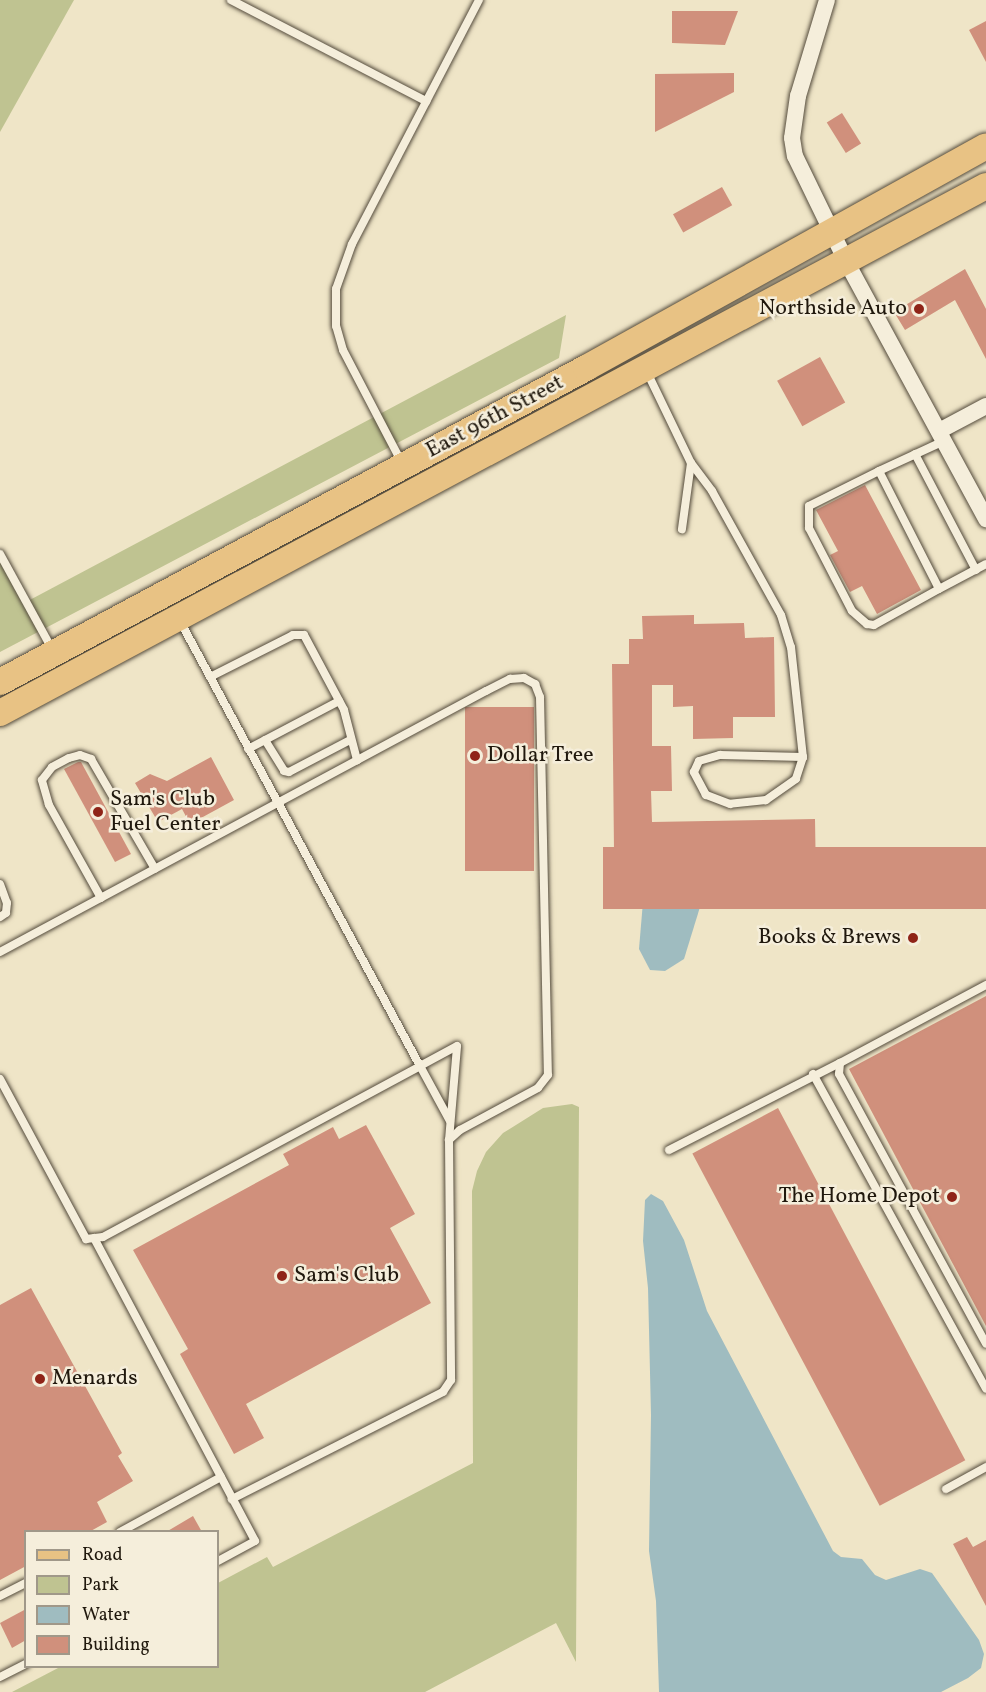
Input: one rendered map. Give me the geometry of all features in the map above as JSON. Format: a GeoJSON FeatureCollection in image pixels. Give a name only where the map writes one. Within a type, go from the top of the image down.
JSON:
{"type":"FeatureCollection","features":[{"type":"Feature","properties":{"kind":"main road","name":"East 96th Street"},"geometry":{"type":"LineString","coordinates":[[0,682],[711,301],[831,229],[986,146]]}},
{"type":"Feature","properties":{"kind":"main road","name":"East 96th Street"},"geometry":{"type":"LineString","coordinates":[[0,713],[986,186]]}},
{"type":"Feature","properties":{"kind":"main road"},"geometry":{"type":"LineString","coordinates":[[645,369],[646,352],[692,321],[711,301]]}},
{"type":"Feature","properties":{"kind":"main road"},"geometry":{"type":"LineString","coordinates":[[276,565],[324,528],[401,486],[408,477],[404,466]]}},
{"type":"Feature","properties":{"kind":"street"},"geometry":{"type":"LineString","coordinates":[[827,0],[798,96],[792,138],[803,175],[846,261],[986,519]]}},
{"type":"Feature","properties":{"kind":"street"},"geometry":{"type":"LineString","coordinates":[[942,436],[986,406]]}},
{"type":"Feature","properties":{"kind":"lane"},"geometry":{"type":"LineString","coordinates":[[231,0],[426,100]]}},
{"type":"Feature","properties":{"kind":"lane"},"geometry":{"type":"LineString","coordinates":[[404,466],[343,350],[336,326],[335,300],[341,268],[479,0]]}},
{"type":"Feature","properties":{"kind":"lane"},"geometry":{"type":"LineString","coordinates":[[645,369],[691,463],[712,491],[781,615],[791,647],[803,757],[796,779],[766,800],[730,804],[706,795],[694,772],[699,761],[720,755],[803,757]]}},
{"type":"Feature","properties":{"kind":"lane"},"geometry":{"type":"LineString","coordinates":[[942,436],[915,454],[809,506],[809,528],[852,611],[867,624],[874,625],[986,564]]}},
{"type":"Feature","properties":{"kind":"lane"},"geometry":{"type":"LineString","coordinates":[[915,454],[976,570]]}},
{"type":"Feature","properties":{"kind":"lane"},"geometry":{"type":"LineString","coordinates":[[682,529],[691,463]]}},
{"type":"Feature","properties":{"kind":"lane"},"geometry":{"type":"LineString","coordinates":[[879,471],[939,589]]}},
{"type":"Feature","properties":{"kind":"lane"},"geometry":{"type":"LineString","coordinates":[[0,554],[54,654]]}},
{"type":"Feature","properties":{"kind":"lane"},"geometry":{"type":"LineString","coordinates":[[178,618],[450,1121]]}},
{"type":"Feature","properties":{"kind":"lane"},"geometry":{"type":"LineString","coordinates":[[210,677],[299,634],[308,639],[339,700],[357,760]]}},
{"type":"Feature","properties":{"kind":"lane"},"geometry":{"type":"LineString","coordinates":[[0,952],[510,679],[524,678],[535,684],[540,697],[548,1075],[538,1088],[460,1130],[449,1140]]}},
{"type":"Feature","properties":{"kind":"lane"},"geometry":{"type":"LineString","coordinates":[[248,749],[339,700]]}},
{"type":"Feature","properties":{"kind":"lane"},"geometry":{"type":"LineString","coordinates":[[265,740],[284,771],[289,772],[350,740]]}},
{"type":"Feature","properties":{"kind":"lane"},"geometry":{"type":"LineString","coordinates":[[101,898],[49,805],[42,780],[60,763],[80,755],[91,759],[156,869]]}},
{"type":"Feature","properties":{"kind":"lane"},"geometry":{"type":"LineString","coordinates":[[0,884],[7,903],[6,913],[0,917]]}},
{"type":"Feature","properties":{"kind":"lane"},"geometry":{"type":"LineString","coordinates":[[669,1150],[986,985]]}},
{"type":"Feature","properties":{"kind":"lane"},"geometry":{"type":"LineString","coordinates":[[0,1079],[86,1239],[94,1238],[457,1046],[449,1140],[451,1380],[443,1392],[232,1499]]}},
{"type":"Feature","properties":{"kind":"lane"},"geometry":{"type":"LineString","coordinates":[[840,1062],[839,1074],[986,1344]]}},
{"type":"Feature","properties":{"kind":"lane"},"geometry":{"type":"LineString","coordinates":[[822,1069],[839,1074]]}},
{"type":"Feature","properties":{"kind":"lane"},"geometry":{"type":"LineString","coordinates":[[813,1074],[986,1389]]}},
{"type":"Feature","properties":{"kind":"lane"},"geometry":{"type":"LineString","coordinates":[[94,1238],[255,1541],[219,1560]]}},
{"type":"Feature","properties":{"kind":"lane"},"geometry":{"type":"LineString","coordinates":[[946,1489],[986,1467]]}},
{"type":"Feature","properties":{"kind":"lane"},"geometry":{"type":"LineString","coordinates":[[124,1530],[221,1477]]}},
{"type":"Feature","properties":{"kind":"lane"},"geometry":{"type":"LineString","coordinates":[[0,1596],[24,1584]]}},
{"type":"Feature","properties":{"kind":"lane"},"geometry":{"type":"LineString","coordinates":[[0,1677],[24,1665]]}},
{"type":"Feature","properties":{"kind":"green space"},"geometry":{"type":"Polygon","coordinates":[[[0,0],[74,0],[0,132],[0,0]]]}},
{"type":"Feature","properties":{"kind":"green space"},"geometry":{"type":"Polygon","coordinates":[[[566,315],[559,358],[0,652],[0,554],[26,602],[566,315]]]}},
{"type":"Feature","properties":{"kind":"green space"},"geometry":{"type":"Polygon","coordinates":[[[572,1104],[579,1107],[576,1662],[556,1623],[425,1692],[12,1692],[58,1668],[219,1668],[219,1582],[267,1557],[273,1567],[473,1463],[472,1191],[477,1171],[486,1152],[503,1133],[543,1108],[572,1104]]]}},
{"type":"Feature","properties":{"kind":"water"},"geometry":{"type":"Polygon","coordinates":[[[668,864],[686,876],[699,892],[700,907],[684,959],[665,971],[650,970],[639,949],[645,878],[656,867],[668,864]]]}},
{"type":"Feature","properties":{"kind":"water"},"geometry":{"type":"Polygon","coordinates":[[[651,1194],[663,1201],[684,1240],[707,1311],[833,1551],[841,1557],[862,1559],[875,1575],[886,1580],[920,1569],[932,1573],[979,1640],[984,1654],[981,1668],[968,1678],[941,1692],[659,1692],[656,1601],[649,1551],[651,1415],[648,1288],[643,1241],[645,1200],[651,1194]]]}},
{"type":"Feature","properties":{"kind":"building"},"geometry":{"type":"Polygon","coordinates":[[[672,11],[738,11],[725,45],[672,43],[672,11]]]}},
{"type":"Feature","properties":{"kind":"building"},"geometry":{"type":"Polygon","coordinates":[[[986,21],[986,62],[969,30],[986,21]]]}},
{"type":"Feature","properties":{"kind":"building"},"geometry":{"type":"Polygon","coordinates":[[[734,73],[734,92],[655,132],[655,74],[734,73]]]}},
{"type":"Feature","properties":{"kind":"building"},"geometry":{"type":"Polygon","coordinates":[[[842,113],[861,144],[846,153],[827,123],[842,113]]]}},
{"type":"Feature","properties":{"kind":"building"},"geometry":{"type":"Polygon","coordinates":[[[722,187],[732,205],[683,233],[673,214],[722,187]]]}},
{"type":"Feature","properties":{"kind":"building"},"geometry":{"type":"Polygon","coordinates":[[[965,269],[986,309],[986,359],[955,300],[905,330],[894,312],[965,269]]]}},
{"type":"Feature","properties":{"kind":"building"},"geometry":{"type":"Polygon","coordinates":[[[820,357],[845,402],[802,426],[777,381],[820,357]]]}},
{"type":"Feature","properties":{"kind":"building"},"geometry":{"type":"Polygon","coordinates":[[[865,485],[921,590],[877,614],[862,586],[850,592],[830,555],[838,551],[816,510],[865,485]]]}},
{"type":"Feature","properties":{"kind":"building"},"geometry":{"type":"Polygon","coordinates":[[[694,615],[694,624],[744,623],[745,638],[774,637],[775,717],[733,717],[733,738],[693,739],[693,706],[673,707],[673,685],[652,685],[652,746],[671,746],[672,791],[651,791],[652,822],[815,819],[816,880],[694,882],[694,856],[633,857],[633,850],[614,850],[612,664],[629,664],[629,639],[643,639],[642,616],[694,615]]]}},
{"type":"Feature","properties":{"kind":"building"},"geometry":{"type":"Polygon","coordinates":[[[465,707],[534,707],[534,871],[465,871],[465,707]]]}},
{"type":"Feature","properties":{"kind":"building"},"geometry":{"type":"Polygon","coordinates":[[[211,757],[234,800],[190,824],[182,809],[158,822],[135,783],[150,774],[167,781],[211,757]]]}},
{"type":"Feature","properties":{"kind":"building","name":"Sam's Club Fuel Center"},"geometry":{"type":"Polygon","coordinates":[[[81,762],[131,854],[115,862],[64,769],[81,762]]]}},
{"type":"Feature","properties":{"kind":"building"},"geometry":{"type":"Polygon","coordinates":[[[603,847],[986,847],[986,909],[603,909],[603,847]]]}},
{"type":"Feature","properties":{"kind":"building","name":"The Home Depot"},"geometry":{"type":"Polygon","coordinates":[[[986,996],[986,1326],[849,1069],[986,996]]]}},
{"type":"Feature","properties":{"kind":"building"},"geometry":{"type":"Polygon","coordinates":[[[778,1108],[965,1460],[880,1506],[692,1154],[778,1108]]]}},
{"type":"Feature","properties":{"kind":"building","name":"Sam's Club"},"geometry":{"type":"Polygon","coordinates":[[[366,1125],[415,1214],[390,1228],[431,1303],[246,1404],[264,1438],[234,1454],[180,1354],[188,1349],[133,1250],[289,1165],[283,1154],[333,1127],[339,1139],[366,1125]]]}},
{"type":"Feature","properties":{"kind":"building","name":"Menards"},"geometry":{"type":"Polygon","coordinates":[[[31,1288],[122,1453],[118,1456],[133,1481],[97,1502],[107,1522],[93,1530],[24,1530],[24,1567],[0,1580],[0,1305],[31,1288]]]}},
{"type":"Feature","properties":{"kind":"building"},"geometry":{"type":"Polygon","coordinates":[[[193,1516],[201,1530],[169,1530],[193,1516]]]}},
{"type":"Feature","properties":{"kind":"building"},"geometry":{"type":"Polygon","coordinates":[[[967,1537],[973,1547],[986,1540],[986,1606],[953,1544],[967,1537]]]}},
{"type":"Feature","properties":{"kind":"building"},"geometry":{"type":"Polygon","coordinates":[[[24,1610],[24,1641],[12,1648],[0,1623],[24,1610]]]}},
{"type":"Feature","properties":{"kind":"place","name":"Northside Auto"},"geometry":{"type":"Point","coordinates":[919,309]}},
{"type":"Feature","properties":{"kind":"place","name":"Dollar Tree"},"geometry":{"type":"Point","coordinates":[475,756]}},
{"type":"Feature","properties":{"kind":"place","name":"Sam's Club Fuel Center"},"geometry":{"type":"Point","coordinates":[98,812]}},
{"type":"Feature","properties":{"kind":"place","name":"Books & Brews"},"geometry":{"type":"Point","coordinates":[913,938]}},
{"type":"Feature","properties":{"kind":"place","name":"The Home Depot"},"geometry":{"type":"Point","coordinates":[952,1197]}},
{"type":"Feature","properties":{"kind":"place","name":"Sam's Club"},"geometry":{"type":"Point","coordinates":[282,1276]}},
{"type":"Feature","properties":{"kind":"place","name":"Menards"},"geometry":{"type":"Point","coordinates":[40,1379]}}]}
